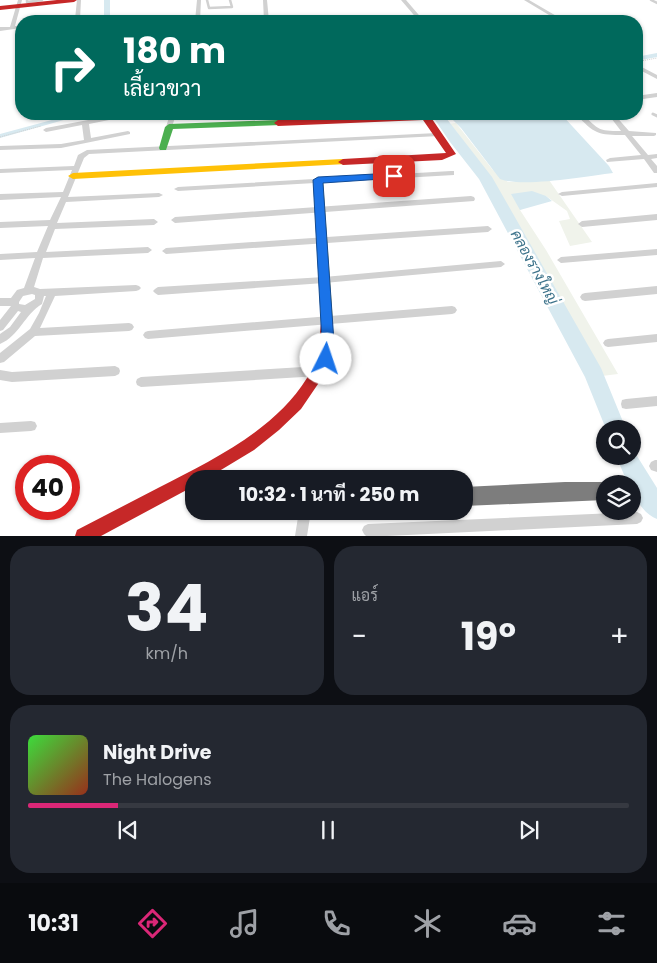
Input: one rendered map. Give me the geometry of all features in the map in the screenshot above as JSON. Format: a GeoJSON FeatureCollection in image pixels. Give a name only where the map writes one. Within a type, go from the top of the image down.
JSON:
{"type":"FeatureCollection","features":[{"type":"Feature","properties":{"kind":"street"},"geometry":{"type":"LineString","coordinates":[[0,8],[24,3],[74,0]]}},
{"type":"Feature","properties":{"kind":"street"},"geometry":{"type":"LineString","coordinates":[[78,15],[79,0]]}},
{"type":"Feature","properties":{"kind":"street"},"geometry":{"type":"LineString","coordinates":[[198,15],[199,0]]}},
{"type":"Feature","properties":{"kind":"street"},"geometry":{"type":"LineString","coordinates":[[265,0],[266,15]]}},
{"type":"Feature","properties":{"kind":"street"},"geometry":{"type":"LineString","coordinates":[[403,0],[417,15]]}},
{"type":"Feature","properties":{"kind":"street"},"geometry":{"type":"LineString","coordinates":[[526,0],[552,15]]}},
{"type":"Feature","properties":{"kind":"street"},"geometry":{"type":"LineString","coordinates":[[18,15],[24,3]]}},
{"type":"Feature","properties":{"kind":"street"},"geometry":{"type":"LineString","coordinates":[[12,28],[15,22]]}},
{"type":"Feature","properties":{"kind":"street"},"geometry":{"type":"LineString","coordinates":[[0,29],[15,27]]}},
{"type":"Feature","properties":{"kind":"street"},"geometry":{"type":"LineString","coordinates":[[643,68],[657,77]]}},
{"type":"Feature","properties":{"kind":"street"},"geometry":{"type":"LineString","coordinates":[[644,97],[657,95]]}},
{"type":"Feature","properties":{"kind":"street"},"geometry":{"type":"LineString","coordinates":[[46,130],[96,120]]}},
{"type":"Feature","properties":{"kind":"street"},"geometry":{"type":"LineString","coordinates":[[163,148],[172,120]]}},
{"type":"Feature","properties":{"kind":"street"},"geometry":{"type":"LineString","coordinates":[[170,127],[348,120]]}},
{"type":"Feature","properties":{"kind":"street"},"geometry":{"type":"LineString","coordinates":[[0,171],[74,172],[449,156],[450,153],[428,120]]}},
{"type":"Feature","properties":{"kind":"street"},"geometry":{"type":"LineString","coordinates":[[585,120],[603,134],[654,134]]}},
{"type":"Feature","properties":{"kind":"street"},"geometry":{"type":"LineString","coordinates":[[616,120],[657,170]]}},
{"type":"Feature","properties":{"kind":"street"},"geometry":{"type":"LineString","coordinates":[[85,122],[88,141]]}},
{"type":"Feature","properties":{"kind":"street"},"geometry":{"type":"LineString","coordinates":[[0,148],[61,146],[128,132]]}},
{"type":"Feature","properties":{"kind":"street"},"geometry":{"type":"LineString","coordinates":[[28,290],[40,255],[74,172],[81,157],[90,151],[437,135]]}},
{"type":"Feature","properties":{"kind":"street"},"geometry":{"type":"LineString","coordinates":[[610,160],[657,156]]}},
{"type":"Feature","properties":{"kind":"street"},"geometry":{"type":"LineString","coordinates":[[178,189],[451,173]]}},
{"type":"Feature","properties":{"kind":"street"},"geometry":{"type":"LineString","coordinates":[[84,536],[247,448],[268,432],[310,387],[326,359],[328,342],[318,180]]}},
{"type":"Feature","properties":{"kind":"street"},"geometry":{"type":"LineString","coordinates":[[562,194],[657,185]]}},
{"type":"Feature","properties":{"kind":"street"},"geometry":{"type":"LineString","coordinates":[[0,197],[160,195]]}},
{"type":"Feature","properties":{"kind":"street"},"geometry":{"type":"LineString","coordinates":[[176,220],[471,199]]}},
{"type":"Feature","properties":{"kind":"street"},"geometry":{"type":"LineString","coordinates":[[582,224],[657,217]]}},
{"type":"Feature","properties":{"kind":"street"},"geometry":{"type":"LineString","coordinates":[[0,225],[154,222]]}},
{"type":"Feature","properties":{"kind":"street"},"geometry":{"type":"LineString","coordinates":[[166,251],[322,242],[488,229]]}},
{"type":"Feature","properties":{"kind":"street"},"geometry":{"type":"LineString","coordinates":[[0,258],[148,250]]}},
{"type":"Feature","properties":{"kind":"street"},"geometry":{"type":"LineString","coordinates":[[561,260],[657,252]]}},
{"type":"Feature","properties":{"kind":"street"},"geometry":{"type":"LineString","coordinates":[[158,291],[324,280],[501,264]]}},
{"type":"Feature","properties":{"kind":"street"},"geometry":{"type":"LineString","coordinates":[[0,328],[20,293],[28,290],[35,290],[40,293],[136,288]]}},
{"type":"Feature","properties":{"kind":"street"},"geometry":{"type":"LineString","coordinates":[[585,297],[657,290]]}},
{"type":"Feature","properties":{"kind":"street"},"geometry":{"type":"LineString","coordinates":[[0,358],[33,332],[52,292]]}},
{"type":"Feature","properties":{"kind":"street"},"geometry":{"type":"LineString","coordinates":[[0,340],[14,330],[30,308],[39,301],[40,293]]}},
{"type":"Feature","properties":{"kind":"street"},"geometry":{"type":"LineString","coordinates":[[0,302],[15,304],[22,309],[30,308]]}},
{"type":"Feature","properties":{"kind":"street"},"geometry":{"type":"LineString","coordinates":[[148,335],[452,310]]}},
{"type":"Feature","properties":{"kind":"street"},"geometry":{"type":"LineString","coordinates":[[33,332],[129,327]]}},
{"type":"Feature","properties":{"kind":"street"},"geometry":{"type":"LineString","coordinates":[[608,343],[657,338]]}},
{"type":"Feature","properties":{"kind":"street"},"geometry":{"type":"LineString","coordinates":[[0,375],[12,377],[115,371]]}},
{"type":"Feature","properties":{"kind":"street"},"geometry":{"type":"LineString","coordinates":[[141,382],[319,371]]}},
{"type":"Feature","properties":{"kind":"street"},"geometry":{"type":"LineString","coordinates":[[626,404],[657,401]]}},
{"type":"Feature","properties":{"kind":"street"},"geometry":{"type":"LineString","coordinates":[[0,428],[32,426]]}},
{"type":"Feature","properties":{"kind":"street"},"geometry":{"type":"LineString","coordinates":[[301,536],[304,520]]}},
{"type":"Feature","properties":{"kind":"street"},"geometry":{"type":"LineString","coordinates":[[368,530],[448,531],[608,520]]}},
{"type":"Feature","properties":{"kind":"lane"},"geometry":{"type":"LineString","coordinates":[[24,3],[42,0]]}},
{"type":"Feature","properties":{"kind":"lane"},"geometry":{"type":"LineString","coordinates":[[208,0],[209,8],[232,6],[230,0]]}},
{"type":"Feature","properties":{"kind":"lane"},"geometry":{"type":"LineString","coordinates":[[651,0],[657,3]]}},
{"type":"Feature","properties":{"kind":"path"},"geometry":{"type":"LineString","coordinates":[[643,62],[657,58]]}},
{"type":"Feature","properties":{"kind":"shaded area"},"geometry":{"type":"Polygon","coordinates":[[[453,120],[567,120],[609,166],[613,173],[539,182],[500,179],[453,120]]]}},
{"type":"Feature","properties":{"kind":"shaded area"},"geometry":{"type":"Polygon","coordinates":[[[456,123],[492,169],[508,182],[549,180],[592,242],[570,246],[559,221],[570,219],[567,211],[546,196],[520,210],[546,250],[618,374],[602,376],[509,209],[456,131],[447,124],[456,123]]]}},
{"type":"Feature","properties":{"kind":"shaded area"},"geometry":{"type":"Polygon","coordinates":[[[532,191],[546,196],[552,201],[520,210],[511,194],[532,191]]]}},
{"type":"Feature","properties":{"kind":"building"},"geometry":{"type":"Polygon","coordinates":[[[596,482],[596,500],[473,506],[473,487],[596,482]]]}},
{"type":"Feature","properties":{"kind":"waterway"},"geometry":{"type":"LineString","coordinates":[[107,0],[107,15]]}},
{"type":"Feature","properties":{"kind":"waterway"},"geometry":{"type":"LineString","coordinates":[[643,58],[657,55]]}},
{"type":"Feature","properties":{"kind":"waterway"},"geometry":{"type":"LineString","coordinates":[[0,136],[59,120]]}},
{"type":"Feature","properties":{"kind":"waterway","name":"คลองรางใหญ่"},"geometry":{"type":"LineString","coordinates":[[441,120],[485,177],[594,374],[612,420]]}},
{"type":"Feature","properties":{"kind":"waterway","name":"คลองรางใหญ่"},"geometry":{"type":"LineString","coordinates":[[631,465],[657,508]]}},
{"type":"Feature","properties":{"kind":"traffic: fast"},"geometry":{"type":"LineString","coordinates":[[163,148],[169,127],[278,123]]}},
{"type":"Feature","properties":{"kind":"traffic: slow"},"geometry":{"type":"LineString","coordinates":[[73,176],[343,162]]}},
{"type":"Feature","properties":{"kind":"traffic: slow"},"geometry":{"type":"LineString","coordinates":[[318,180],[327,323]]}},
{"type":"Feature","properties":{"kind":"traffic: jam"},"geometry":{"type":"LineString","coordinates":[[0,8],[74,0]]}},
{"type":"Feature","properties":{"kind":"traffic: jam"},"geometry":{"type":"LineString","coordinates":[[278,123],[351,120]]}},
{"type":"Feature","properties":{"kind":"traffic: jam"},"geometry":{"type":"LineString","coordinates":[[343,162],[442,157],[451,154],[428,120]]}},
{"type":"Feature","properties":{"kind":"traffic: jam"},"geometry":{"type":"LineString","coordinates":[[83,536],[222,462],[274,426],[296,404],[314,380],[324,353],[327,323]]}},
{"type":"Feature","properties":{"kind":"route"},"geometry":{"type":"LineString","coordinates":[[326,359],[328,342],[318,180],[394,176]]}}]}
